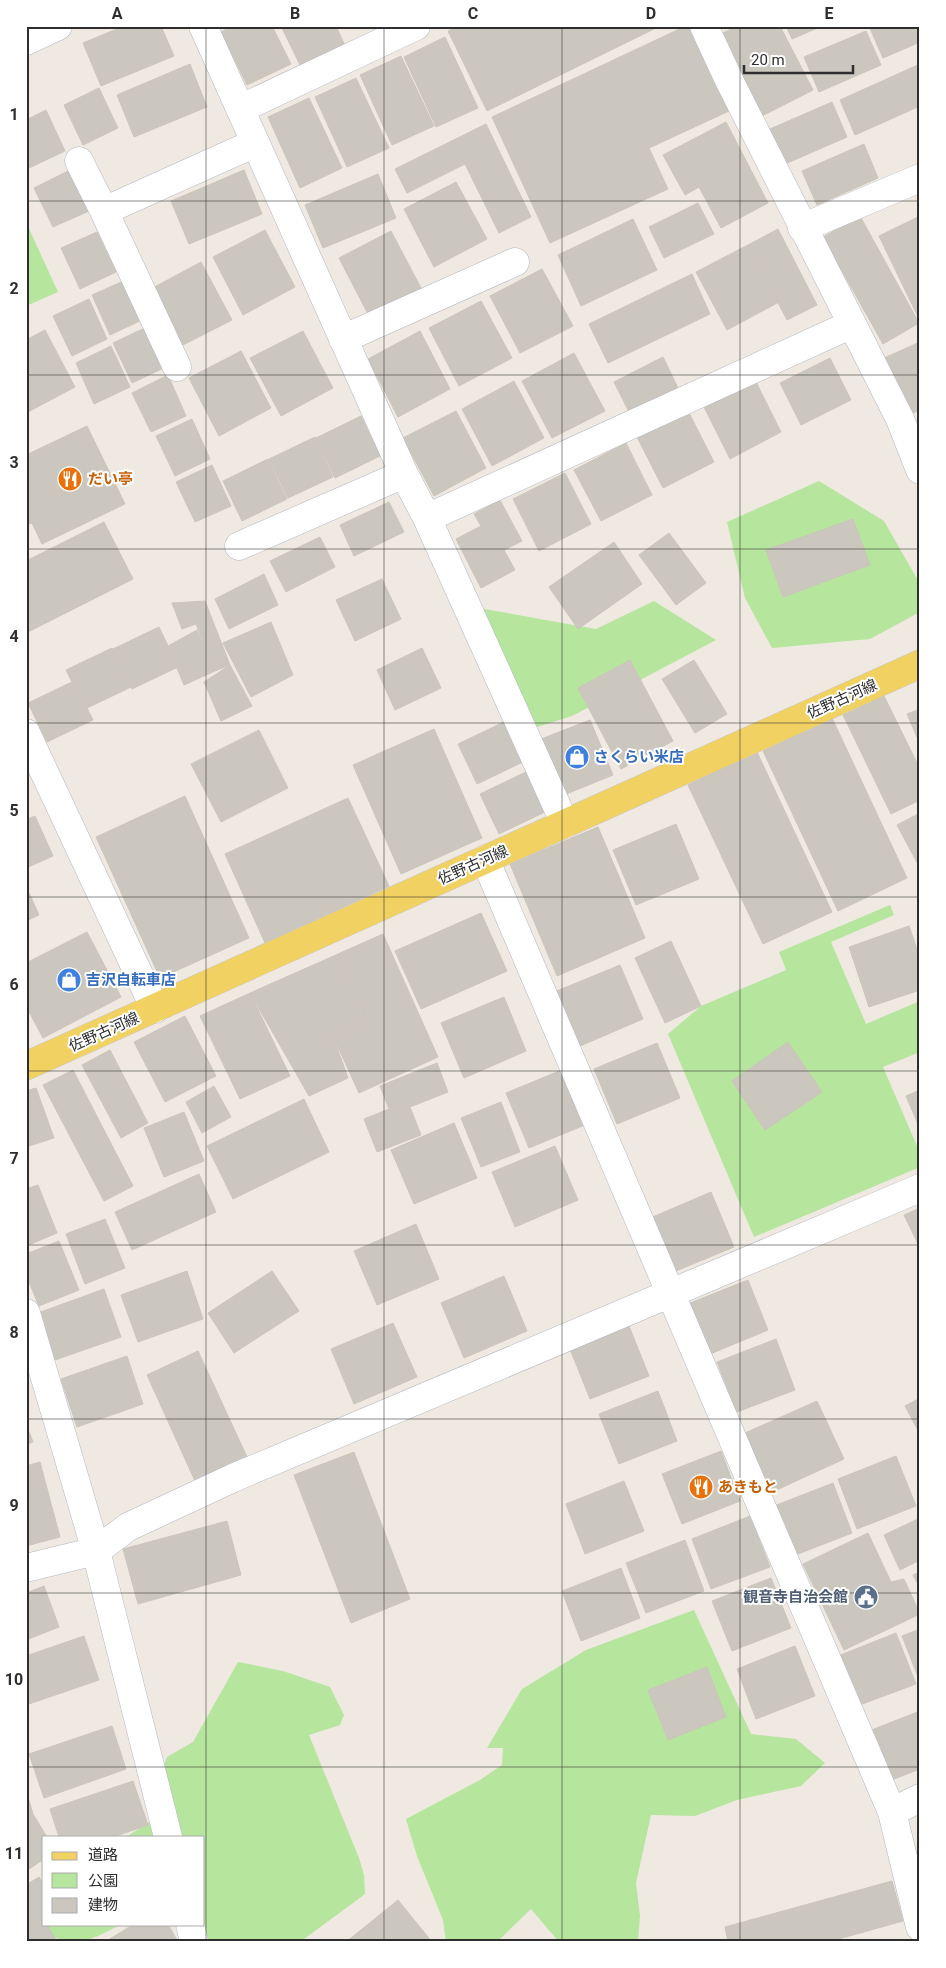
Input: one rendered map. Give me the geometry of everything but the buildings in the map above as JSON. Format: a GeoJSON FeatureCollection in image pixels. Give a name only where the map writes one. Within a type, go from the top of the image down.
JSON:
{"type":"FeatureCollection","features":[{"type":"Feature","properties":{"kind":"main road","name":"佐野古河線"},"geometry":{"type":"LineString","coordinates":[[26,1066],[920,664]]}},
{"type":"Feature","properties":{"kind":"street"},"geometry":{"type":"LineString","coordinates":[[26,41],[58,26]]}},
{"type":"Feature","properties":{"kind":"street"},"geometry":{"type":"LineString","coordinates":[[203,26],[404,474],[427,518],[565,824]]}},
{"type":"Feature","properties":{"kind":"street"},"geometry":{"type":"LineString","coordinates":[[240,109],[416,26]]}},
{"type":"Feature","properties":{"kind":"street"},"geometry":{"type":"LineString","coordinates":[[704,26],[728,80],[900,419],[920,470]]}},
{"type":"Feature","properties":{"kind":"street"},"geometry":{"type":"LineString","coordinates":[[104,211],[255,143]]}},
{"type":"Feature","properties":{"kind":"street"},"geometry":{"type":"LineString","coordinates":[[79,161],[177,367]]}},
{"type":"Feature","properties":{"kind":"street"},"geometry":{"type":"LineString","coordinates":[[802,228],[920,178]]}},
{"type":"Feature","properties":{"kind":"street"},"geometry":{"type":"LineString","coordinates":[[343,339],[515,262]]}},
{"type":"Feature","properties":{"kind":"street"},"geometry":{"type":"LineString","coordinates":[[427,518],[852,324]]}},
{"type":"Feature","properties":{"kind":"street"},"geometry":{"type":"LineString","coordinates":[[239,546],[404,474]]}},
{"type":"Feature","properties":{"kind":"street"},"geometry":{"type":"LineString","coordinates":[[26,733],[154,1009]]}},
{"type":"Feature","properties":{"kind":"street"},"geometry":{"type":"LineString","coordinates":[[485,859],[892,1812],[920,1926]]}},
{"type":"Feature","properties":{"kind":"street"},"geometry":{"type":"LineString","coordinates":[[26,1568],[96,1551],[128,1527],[233,1478],[920,1188]]}},
{"type":"Feature","properties":{"kind":"street"},"geometry":{"type":"LineString","coordinates":[[26,1312],[96,1551],[168,1836]]}},
{"type":"Feature","properties":{"kind":"street"},"geometry":{"type":"LineString","coordinates":[[892,1812],[920,1798]]}},
{"type":"Feature","properties":{"kind":"street"},"geometry":{"type":"LineString","coordinates":[[190,1926],[194,1942]]}},
{"type":"Feature","properties":{"kind":"green space"},"geometry":{"type":"Polygon","coordinates":[[[26,222],[58,292],[26,306],[26,222]]]}},
{"type":"Feature","properties":{"kind":"green space"},"geometry":{"type":"Polygon","coordinates":[[[819,481],[884,521],[920,584],[920,612],[870,639],[772,648],[745,598],[727,522],[819,481]]]}},
{"type":"Feature","properties":{"kind":"green space"},"geometry":{"type":"Polygon","coordinates":[[[654,601],[716,640],[572,716],[537,727],[479,608],[596,629],[654,601]]]}},
{"type":"Feature","properties":{"kind":"green space"},"geometry":{"type":"Polygon","coordinates":[[[890,905],[894,915],[831,942],[866,1024],[920,1001],[920,1052],[883,1067],[920,1153],[920,1167],[754,1237],[668,1034],[701,1006],[786,970],[779,952],[890,905]]]}},
{"type":"Feature","properties":{"kind":"green space"},"geometry":{"type":"Polygon","coordinates":[[[694,1610],[751,1734],[796,1739],[825,1763],[801,1786],[737,1800],[695,1816],[651,1815],[636,1883],[640,1916],[638,1942],[559,1942],[531,1909],[497,1942],[446,1942],[443,1920],[417,1856],[406,1819],[480,1780],[502,1765],[503,1748],[487,1748],[522,1689],[586,1650],[694,1610]]]}},
{"type":"Feature","properties":{"kind":"green space"},"geometry":{"type":"Polygon","coordinates":[[[238,1662],[283,1671],[330,1687],[344,1715],[340,1725],[309,1735],[359,1858],[364,1875],[365,1894],[300,1942],[203,1942],[203,1926],[205,1926],[205,1836],[180,1836],[156,1788],[167,1757],[193,1742],[238,1662]]]}},
{"type":"Feature","properties":{"kind":"green space"},"geometry":{"type":"Polygon","coordinates":[[[154,1819],[155,1836],[128,1836],[154,1819]]]}},
{"type":"Feature","properties":{"kind":"green space"},"geometry":{"type":"Polygon","coordinates":[[[46,1926],[118,1926],[93,1938],[76,1942],[66,1941],[45,1933],[46,1926]]]}},
{"type":"Feature","properties":{"kind":"place","name":"だい亭"},"geometry":{"type":"Point","coordinates":[70,479]}},
{"type":"Feature","properties":{"kind":"place","name":"さくらい米店"},"geometry":{"type":"Point","coordinates":[577,757]}},
{"type":"Feature","properties":{"kind":"place","name":"吉沢自転車店"},"geometry":{"type":"Point","coordinates":[69,980]}},
{"type":"Feature","properties":{"kind":"place","name":"あきもと"},"geometry":{"type":"Point","coordinates":[701,1487]}},
{"type":"Feature","properties":{"kind":"place","name":"観音寺自治会館"},"geometry":{"type":"Point","coordinates":[866,1597]}}]}
